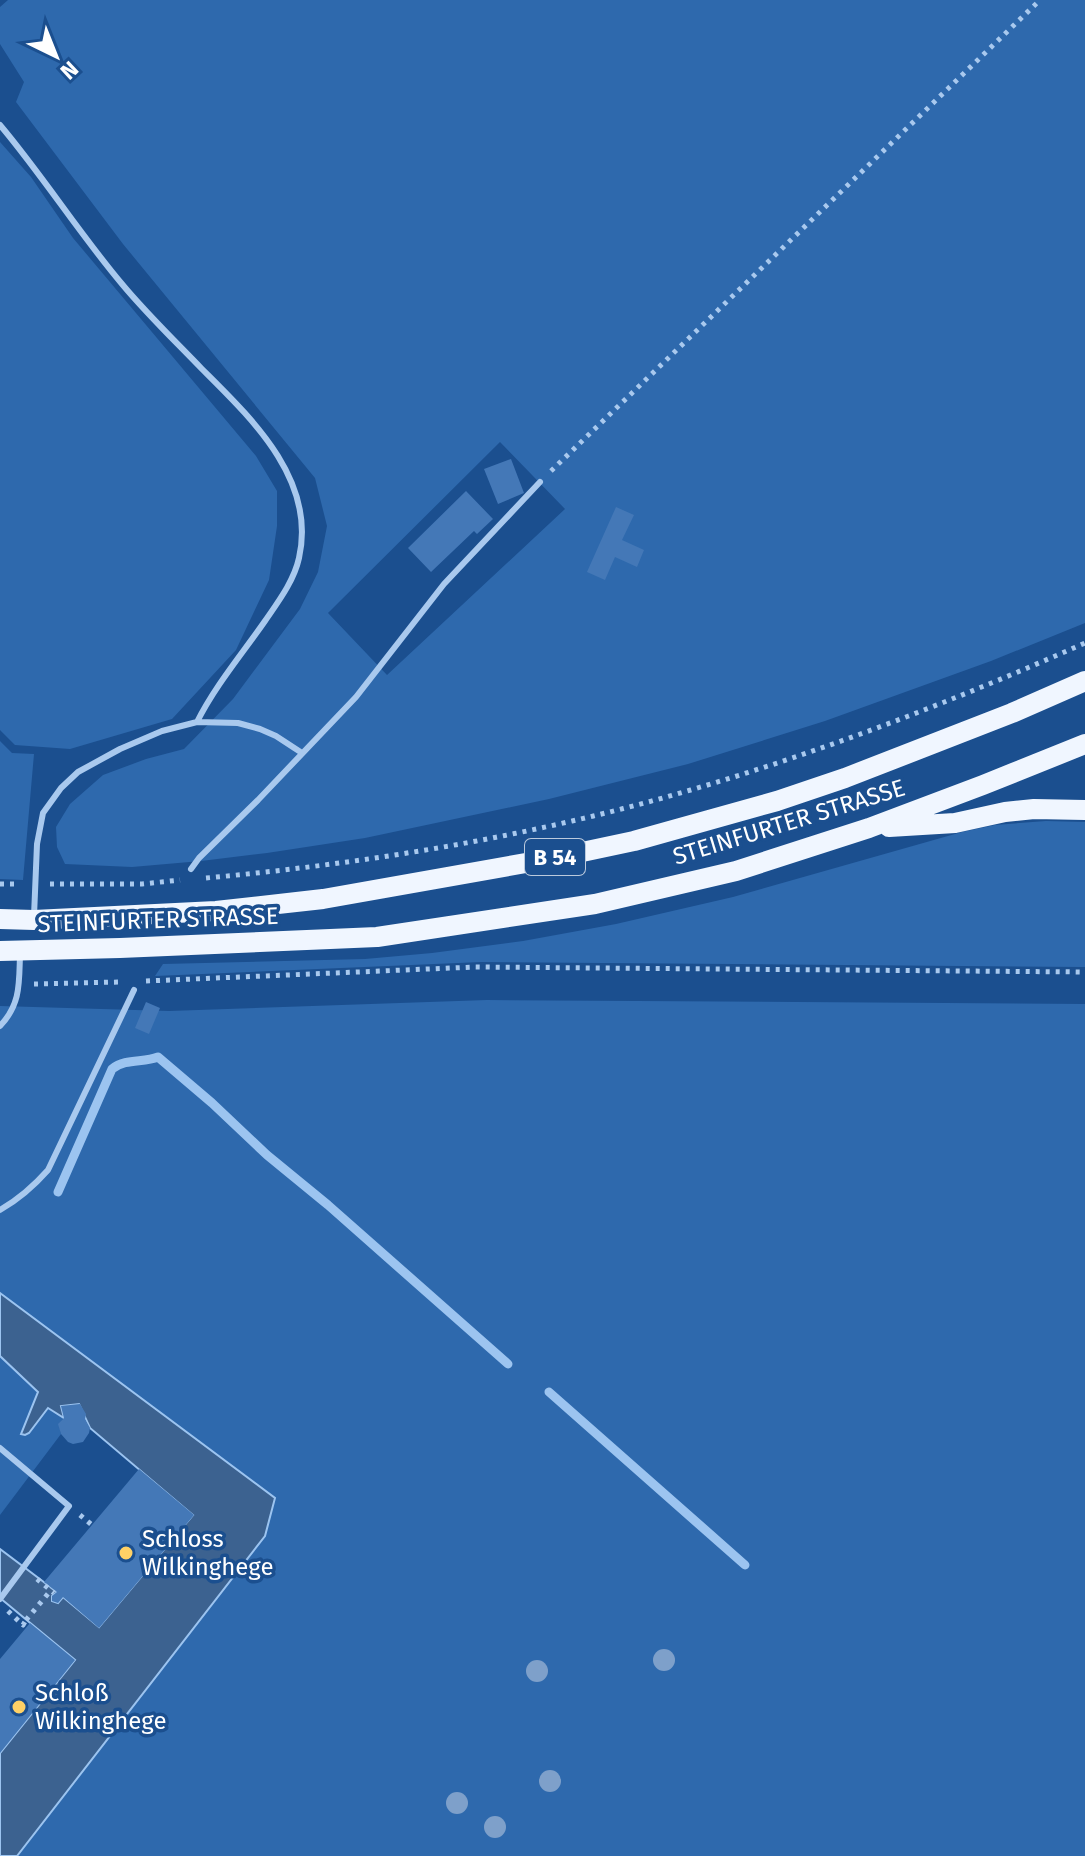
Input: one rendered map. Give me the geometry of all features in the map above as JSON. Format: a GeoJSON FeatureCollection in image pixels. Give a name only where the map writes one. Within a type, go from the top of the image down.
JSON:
{"type":"FeatureCollection","features":[{"type":"Feature","properties":{"kind":"main road","name":"STEINFURTER STRASSE"},"geometry":{"type":"LineString","coordinates":[[0,919],[216,911],[323,899],[634,841],[777,801],[845,778],[1085,681]]}},
{"type":"Feature","properties":{"kind":"main road","name":"STEINFURTER STRASSE"},"geometry":{"type":"LineString","coordinates":[[10,951],[377,937],[595,904],[736,871],[869,828],[1085,744]]}},
{"type":"Feature","properties":{"kind":"main road"},"geometry":{"type":"LineString","coordinates":[[869,828],[955,823],[1034,809],[1085,810]]}},
{"type":"Feature","properties":{"kind":"lane"},"geometry":{"type":"LineString","coordinates":[[0,125],[120,282],[247,414],[273,447],[297,499],[302,527],[299,559],[283,596],[208,700],[197,722]]}},
{"type":"Feature","properties":{"kind":"lane","name":"STEINFURTER STRASSE"},"geometry":{"type":"LineString","coordinates":[[191,869],[356,697],[444,584],[540,482]]}},
{"type":"Feature","properties":{"kind":"lane","name":"STEINFURTER STRASSE"},"geometry":{"type":"LineString","coordinates":[[34,920],[37,844],[43,813],[61,788],[78,772],[162,731],[197,722],[238,723],[260,729],[302,753]]}},
{"type":"Feature","properties":{"kind":"lane","name":"STEINFURTER STRASSE"},"geometry":{"type":"LineString","coordinates":[[0,1026],[14,1007],[19,984],[10,951]]}},
{"type":"Feature","properties":{"kind":"lane"},"geometry":{"type":"LineString","coordinates":[[0,1210],[33,1187],[48,1170],[134,990]]}},
{"type":"Feature","properties":{"kind":"lane"},"geometry":{"type":"LineString","coordinates":[[0,1448],[69,1506],[0,1601]]}},
{"type":"Feature","properties":{"kind":"path"},"geometry":{"type":"LineString","coordinates":[[540,482],[1040,0]]}},
{"type":"Feature","properties":{"kind":"path"},"geometry":{"type":"LineString","coordinates":[[202,878],[356,861],[458,845],[651,801],[823,748],[995,683],[1085,643]]}},
{"type":"Feature","properties":{"kind":"path"},"geometry":{"type":"LineString","coordinates":[[35,884],[142,884],[187,880]]}},
{"type":"Feature","properties":{"kind":"path"},"geometry":{"type":"LineString","coordinates":[[144,981],[475,967],[1085,972]]}},
{"type":"Feature","properties":{"kind":"path"},"geometry":{"type":"LineString","coordinates":[[19,984],[128,982]]}},
{"type":"Feature","properties":{"kind":"path"},"geometry":{"type":"LineString","coordinates":[[81,1515],[92,1525]]}},
{"type":"Feature","properties":{"kind":"path"},"geometry":{"type":"LineString","coordinates":[[0,1601],[23,1625],[53,1591],[36,1580],[41,1574]]}},
{"type":"Feature","properties":{"kind":"shaded area"},"geometry":{"type":"Polygon","coordinates":[[[8,0],[1085,0],[1085,623],[991,661],[825,721],[688,764],[549,799],[365,838],[267,853],[132,867],[65,864],[57,847],[56,827],[70,804],[103,775],[184,749],[233,699],[300,609],[318,572],[327,526],[315,478],[123,244],[16,102],[24,82],[0,44],[0,7],[8,0]],[[500,442],[328,613],[387,675],[565,509],[500,442]]]}},
{"type":"Feature","properties":{"kind":"shaded area"},"geometry":{"type":"Polygon","coordinates":[[[0,142],[31,177],[73,238],[256,456],[277,491],[277,526],[269,580],[236,650],[172,719],[70,749],[15,745],[0,730],[0,142]]]}},
{"type":"Feature","properties":{"kind":"shaded area"},"geometry":{"type":"Polygon","coordinates":[[[0,741],[12,753],[34,754],[23,880],[0,879],[0,741]]]}},
{"type":"Feature","properties":{"kind":"shaded area"},"geometry":{"type":"Polygon","coordinates":[[[1085,822],[1085,967],[481,962],[155,976],[163,964],[365,959],[523,941],[616,924],[733,897],[962,832],[995,825],[1085,822]]]}},
{"type":"Feature","properties":{"kind":"shaded area"},"geometry":{"type":"Polygon","coordinates":[[[487,1000],[1085,1004],[1085,1856],[17,1856],[265,1536],[275,1498],[0,1293],[0,1006],[169,1011],[487,1000]]]}},
{"type":"Feature","properties":{"kind":"shaded area"},"geometry":{"type":"Polygon","coordinates":[[[0,1293],[275,1498],[265,1536],[17,1856],[0,1856],[0,1753],[75,1660],[0,1598],[0,1549],[57,1592],[52,1596],[52,1601],[58,1603],[63,1597],[99,1627],[193,1515],[90,1428],[79,1404],[61,1406],[64,1418],[48,1408],[29,1433],[21,1434],[38,1392],[0,1356],[0,1293]]]}},
{"type":"Feature","properties":{"kind":"shaded area"},"geometry":{"type":"Polygon","coordinates":[[[0,1356],[38,1392],[21,1434],[29,1433],[48,1408],[64,1418],[59,1424],[61,1434],[0,1515],[0,1356]]]}},
{"type":"Feature","properties":{"kind":"building"},"geometry":{"type":"Polygon","coordinates":[[[511,459],[524,493],[498,504],[484,469],[511,459]]]}},
{"type":"Feature","properties":{"kind":"building"},"geometry":{"type":"Polygon","coordinates":[[[466,491],[493,519],[477,534],[474,531],[431,572],[408,548],[466,491]]]}},
{"type":"Feature","properties":{"kind":"building"},"geometry":{"type":"Polygon","coordinates":[[[616,507],[634,515],[622,540],[644,550],[637,567],[615,557],[605,580],[587,572],[616,507]]]}},
{"type":"Feature","properties":{"kind":"building"},"geometry":{"type":"Polygon","coordinates":[[[146,1002],[160,1008],[149,1034],[135,1028],[146,1002]]]}},
{"type":"Feature","properties":{"kind":"building"},"geometry":{"type":"Polygon","coordinates":[[[80,1404],[90,1428],[83,1442],[73,1444],[61,1434],[58,1424],[64,1418],[61,1406],[80,1404]]]}},
{"type":"Feature","properties":{"kind":"building"},"geometry":{"type":"Polygon","coordinates":[[[139,1469],[194,1515],[99,1628],[63,1597],[58,1603],[52,1601],[52,1596],[57,1592],[44,1582],[139,1469]]]}},
{"type":"Feature","properties":{"kind":"building","name":"Schloß Wilkinghege"},"geometry":{"type":"Polygon","coordinates":[[[30,1623],[75,1660],[0,1753],[0,1659],[30,1623]]]}},
{"type":"Feature","properties":{"kind":"waterway"},"geometry":{"type":"LineString","coordinates":[[58,1192],[112,1069],[123,1063],[158,1057],[508,1364]]}},
{"type":"Feature","properties":{"kind":"waterway"},"geometry":{"type":"LineString","coordinates":[[549,1392],[745,1565]]}},
{"type":"Feature","properties":{"kind":"place","name":"Schloss Wilkinghege"},"geometry":{"type":"Point","coordinates":[126,1553]}},
{"type":"Feature","properties":{"kind":"place","name":"Schloß Wilkinghege"},"geometry":{"type":"Point","coordinates":[19,1707]}}]}
